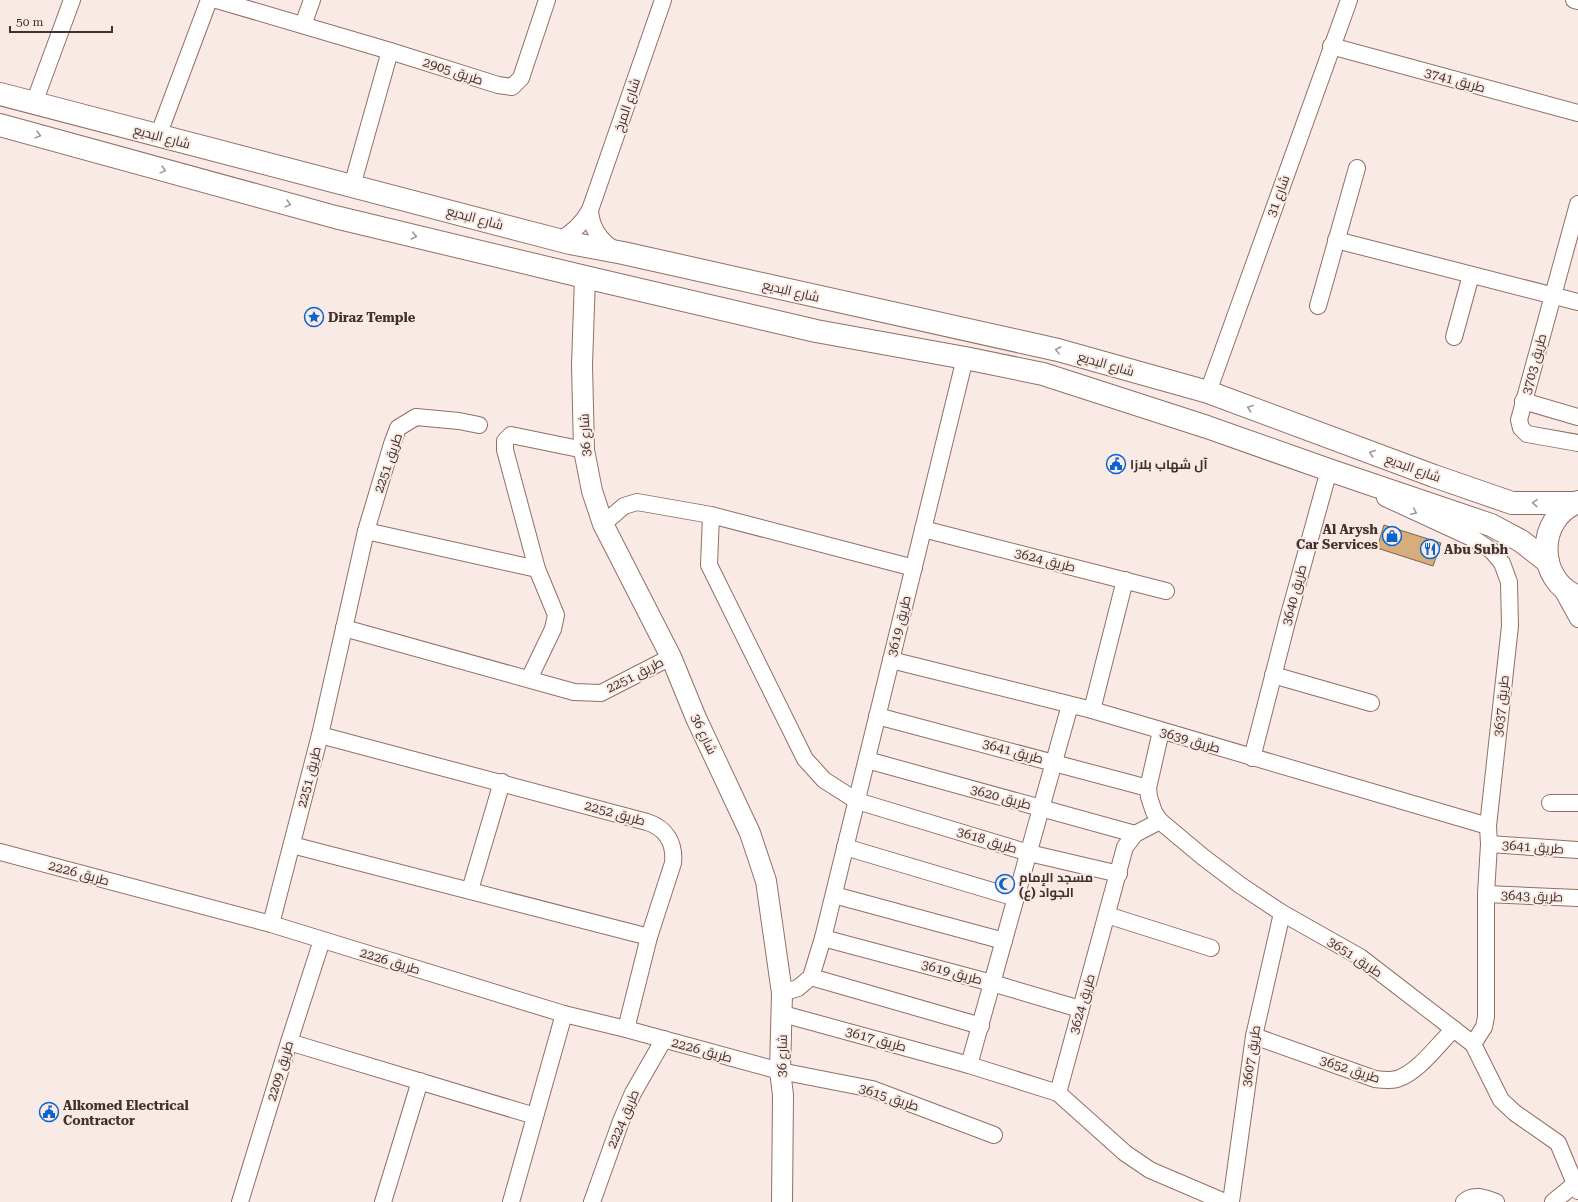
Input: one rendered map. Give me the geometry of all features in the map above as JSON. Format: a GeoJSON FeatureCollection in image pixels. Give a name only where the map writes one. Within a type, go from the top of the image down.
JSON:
{"type":"FeatureCollection","features":[{"type":"Feature","properties":{"kind":"main road","name":"شارع البديع"},"geometry":{"type":"LineString","coordinates":[[0,94],[559,240],[1058,350],[1208,392],[1434,476],[1512,503],[1576,502]]}},
{"type":"Feature","properties":{"kind":"main road"},"geometry":{"type":"LineString","coordinates":[[0,125],[335,217],[585,277],[816,331],[965,358],[1043,374],[1207,427],[1491,525],[1521,542],[1553,572],[1565,589],[1578,597]]}},
{"type":"Feature","properties":{"kind":"main road"},"geometry":{"type":"LineString","coordinates":[[1553,572],[1546,553],[1548,533],[1558,515],[1576,502]]}},
{"type":"Feature","properties":{"kind":"street"},"geometry":{"type":"LineString","coordinates":[[34,103],[72,0]]}},
{"type":"Feature","properties":{"kind":"street"},"geometry":{"type":"LineString","coordinates":[[158,136],[209,0]]}},
{"type":"Feature","properties":{"kind":"street","name":"طريق 2905"},"geometry":{"type":"LineString","coordinates":[[217,0],[390,51],[498,85],[512,87],[521,78],[547,0]]}},
{"type":"Feature","properties":{"kind":"street"},"geometry":{"type":"LineString","coordinates":[[303,25],[312,0]]}},
{"type":"Feature","properties":{"kind":"street","name":"شارع المرخ"},"geometry":{"type":"LineString","coordinates":[[559,240],[570,234],[580,225],[590,210],[663,0]]}},
{"type":"Feature","properties":{"kind":"street","name":"شارع 31"},"geometry":{"type":"LineString","coordinates":[[1208,392],[1331,46],[1349,0]]}},
{"type":"Feature","properties":{"kind":"street","name":"طريق 3741"},"geometry":{"type":"LineString","coordinates":[[1331,46],[1578,113]]}},
{"type":"Feature","properties":{"kind":"street"},"geometry":{"type":"LineString","coordinates":[[352,186],[390,51]]}},
{"type":"Feature","properties":{"kind":"street"},"geometry":{"type":"LineString","coordinates":[[1318,306],[1357,168]]}},
{"type":"Feature","properties":{"kind":"street","name":"طريق 3703"},"geometry":{"type":"LineString","coordinates":[[1578,204],[1523,402],[1578,417]]}},
{"type":"Feature","properties":{"kind":"street"},"geometry":{"type":"LineString","coordinates":[[590,210],[593,226],[599,237],[608,246],[623,253]]}},
{"type":"Feature","properties":{"kind":"street"},"geometry":{"type":"LineString","coordinates":[[1336,240],[1578,302]]}},
{"type":"Feature","properties":{"kind":"street"},"geometry":{"type":"LineString","coordinates":[[1454,337],[1471,275]]}},
{"type":"Feature","properties":{"kind":"street","name":"شارع 36"},"geometry":{"type":"LineString","coordinates":[[585,277],[582,365],[584,450],[592,491],[603,524],[671,657],[696,718],[750,833],[766,881],[782,993],[780,1071],[782,1095],[782,1202]]}},
{"type":"Feature","properties":{"kind":"street","name":"طريق 3619"},"geometry":{"type":"LineString","coordinates":[[812,977],[834,895],[965,358]]}},
{"type":"Feature","properties":{"kind":"street"},"geometry":{"type":"LineString","coordinates":[[1523,402],[1519,420],[1520,428],[1523,432],[1576,445]]}},
{"type":"Feature","properties":{"kind":"street","name":"طريق 2251"},"geometry":{"type":"LineString","coordinates":[[271,924],[320,735],[366,531],[398,428],[416,417],[459,421],[479,425]]}},
{"type":"Feature","properties":{"kind":"street"},"geometry":{"type":"LineString","coordinates":[[529,679],[553,629],[556,615],[538,569],[504,450],[505,442],[511,435],[584,450]]}},
{"type":"Feature","properties":{"kind":"street","name":"طريق 3637"},"geometry":{"type":"LineString","coordinates":[[1329,470],[1413,512],[1474,539],[1492,551],[1502,563],[1508,582],[1510,626],[1488,826],[1486,894],[1486,1017],[1484,1027],[1473,1044]]}},
{"type":"Feature","properties":{"kind":"street","name":"طريق 3640"},"geometry":{"type":"LineString","coordinates":[[1252,758],[1329,470]]}},
{"type":"Feature","properties":{"kind":"street"},"geometry":{"type":"LineString","coordinates":[[603,524],[624,506],[637,502],[711,515],[914,568]]}},
{"type":"Feature","properties":{"kind":"street","name":"طريق 3618"},"geometry":{"type":"LineString","coordinates":[[711,515],[709,565],[805,759],[824,780],[857,801],[1029,853],[1119,874]]}},
{"type":"Feature","properties":{"kind":"street","name":"طريق 3624"},"geometry":{"type":"LineString","coordinates":[[923,529],[1166,591]]}},
{"type":"Feature","properties":{"kind":"street"},"geometry":{"type":"LineString","coordinates":[[366,531],[538,569]]}},
{"type":"Feature","properties":{"kind":"street"},"geometry":{"type":"LineString","coordinates":[[1553,572],[1578,619]]}},
{"type":"Feature","properties":{"kind":"street"},"geometry":{"type":"LineString","coordinates":[[1092,710],[1125,580]]}},
{"type":"Feature","properties":{"kind":"street","name":"طريق 2251"},"geometry":{"type":"LineString","coordinates":[[344,628],[574,692],[601,693],[671,657]]}},
{"type":"Feature","properties":{"kind":"street","name":"طريق 3639"},"geometry":{"type":"LineString","coordinates":[[891,660],[1092,710],[1488,826]]}},
{"type":"Feature","properties":{"kind":"street"},"geometry":{"type":"LineString","coordinates":[[1273,675],[1371,704]]}},
{"type":"Feature","properties":{"kind":"street"},"geometry":{"type":"LineString","coordinates":[[970,1065],[1070,705]]}},
{"type":"Feature","properties":{"kind":"street","name":"طريق 3641"},"geometry":{"type":"LineString","coordinates":[[877,716],[1148,788]]}},
{"type":"Feature","properties":{"kind":"street","name":"طريق 3651"},"geometry":{"type":"LineString","coordinates":[[1161,731],[1148,788],[1149,797],[1154,812],[1160,821],[1240,886],[1282,913],[1360,957],[1473,1044],[1501,1100],[1515,1113],[1558,1143],[1577,1187]]}},
{"type":"Feature","properties":{"kind":"street","name":"طريق 2252"},"geometry":{"type":"LineString","coordinates":[[320,735],[502,782],[647,822],[653,824],[664,832],[673,849],[673,862],[649,937],[626,1029]]}},
{"type":"Feature","properties":{"kind":"street","name":"طريق 3620"},"geometry":{"type":"LineString","coordinates":[[867,760],[1135,834]]}},
{"type":"Feature","properties":{"kind":"street"},"geometry":{"type":"LineString","coordinates":[[470,890],[502,782]]}},
{"type":"Feature","properties":{"kind":"street"},"geometry":{"type":"LineString","coordinates":[[1550,803],[1578,803]]}},
{"type":"Feature","properties":{"kind":"street","name":"طريق 3624"},"geometry":{"type":"LineString","coordinates":[[1058,1093],[1080,1009],[1119,874],[1125,847],[1135,834],[1160,821]]}},
{"type":"Feature","properties":{"kind":"street","name":"طريق 3641"},"geometry":{"type":"LineString","coordinates":[[1488,844],[1578,850]]}},
{"type":"Feature","properties":{"kind":"street"},"geometry":{"type":"LineString","coordinates":[[292,845],[649,937]]}},
{"type":"Feature","properties":{"kind":"street"},"geometry":{"type":"LineString","coordinates":[[845,847],[1016,898]]}},
{"type":"Feature","properties":{"kind":"street","name":"طريق 2226"},"geometry":{"type":"LineString","coordinates":[[0,852],[271,924],[564,1014],[626,1029],[780,1071]]}},
{"type":"Feature","properties":{"kind":"street","name":"طريق 3643"},"geometry":{"type":"LineString","coordinates":[[1486,894],[1578,898]]}},
{"type":"Feature","properties":{"kind":"street"},"geometry":{"type":"LineString","coordinates":[[834,895],[1004,941]]}},
{"type":"Feature","properties":{"kind":"street","name":"طريق 3607"},"geometry":{"type":"LineString","coordinates":[[1231,1202],[1254,1036],[1282,913]]}},
{"type":"Feature","properties":{"kind":"street"},"geometry":{"type":"LineString","coordinates":[[1107,915],[1211,948]]}},
{"type":"Feature","properties":{"kind":"street","name":"طريق 3619"},"geometry":{"type":"LineString","coordinates":[[823,938],[992,983],[1080,1009]]}},
{"type":"Feature","properties":{"kind":"street","name":"طريق 2209"},"geometry":{"type":"LineString","coordinates":[[240,1202],[322,940]]}},
{"type":"Feature","properties":{"kind":"street"},"geometry":{"type":"LineString","coordinates":[[782,993],[798,988],[812,977],[980,1026]]}},
{"type":"Feature","properties":{"kind":"street"},"geometry":{"type":"LineString","coordinates":[[511,1202],[564,1014]]}},
{"type":"Feature","properties":{"kind":"street","name":"طريق 3617"},"geometry":{"type":"LineString","coordinates":[[782,1014],[970,1065],[1058,1093]]}},
{"type":"Feature","properties":{"kind":"street","name":"طريق 3652"},"geometry":{"type":"LineString","coordinates":[[1254,1036],[1375,1079],[1385,1080],[1397,1079],[1410,1072],[1454,1029]]}},
{"type":"Feature","properties":{"kind":"street","name":"طريق 2224"},"geometry":{"type":"LineString","coordinates":[[592,1202],[621,1121],[641,1079],[664,1040]]}},
{"type":"Feature","properties":{"kind":"street"},"geometry":{"type":"LineString","coordinates":[[289,1042],[535,1116]]}},
{"type":"Feature","properties":{"kind":"street","name":"طريق 3615"},"geometry":{"type":"LineString","coordinates":[[780,1071],[872,1089],[994,1135]]}},
{"type":"Feature","properties":{"kind":"street"},"geometry":{"type":"LineString","coordinates":[[383,1202],[420,1081]]}},
{"type":"Feature","properties":{"kind":"street"},"geometry":{"type":"LineString","coordinates":[[1058,1093],[1125,1152],[1150,1170],[1225,1202]]}},
{"type":"Feature","properties":{"kind":"street"},"geometry":{"type":"LineString","coordinates":[[1553,1202],[1577,1187]]}},
{"type":"Feature","properties":{"kind":"street"},"geometry":{"type":"LineString","coordinates":[[1466,1200],[1475,1196],[1496,1202]]}},
{"type":"Feature","properties":{"kind":"building"},"geometry":{"type":"Polygon","coordinates":[[[1384,525],[1441,543],[1433,566],[1377,548],[1384,525]]]}},
{"type":"Feature","properties":{"kind":"place","name":"Diraz Temple"},"geometry":{"type":"Point","coordinates":[314,317]}},
{"type":"Feature","properties":{"kind":"place","name":"آل شهاب بلازا"},"geometry":{"type":"Point","coordinates":[1116,464]}},
{"type":"Feature","properties":{"kind":"place","name":"Al Arysh Car Services"},"geometry":{"type":"Point","coordinates":[1392,536]}},
{"type":"Feature","properties":{"kind":"place","name":"Abu Subh"},"geometry":{"type":"Point","coordinates":[1430,549]}},
{"type":"Feature","properties":{"kind":"place","name":"مسجد الإمام الجواد (ع)"},"geometry":{"type":"Point","coordinates":[1005,884]}},
{"type":"Feature","properties":{"kind":"place","name":"Alkomed Electrical Contractor"},"geometry":{"type":"Point","coordinates":[49,1112]}}]}
